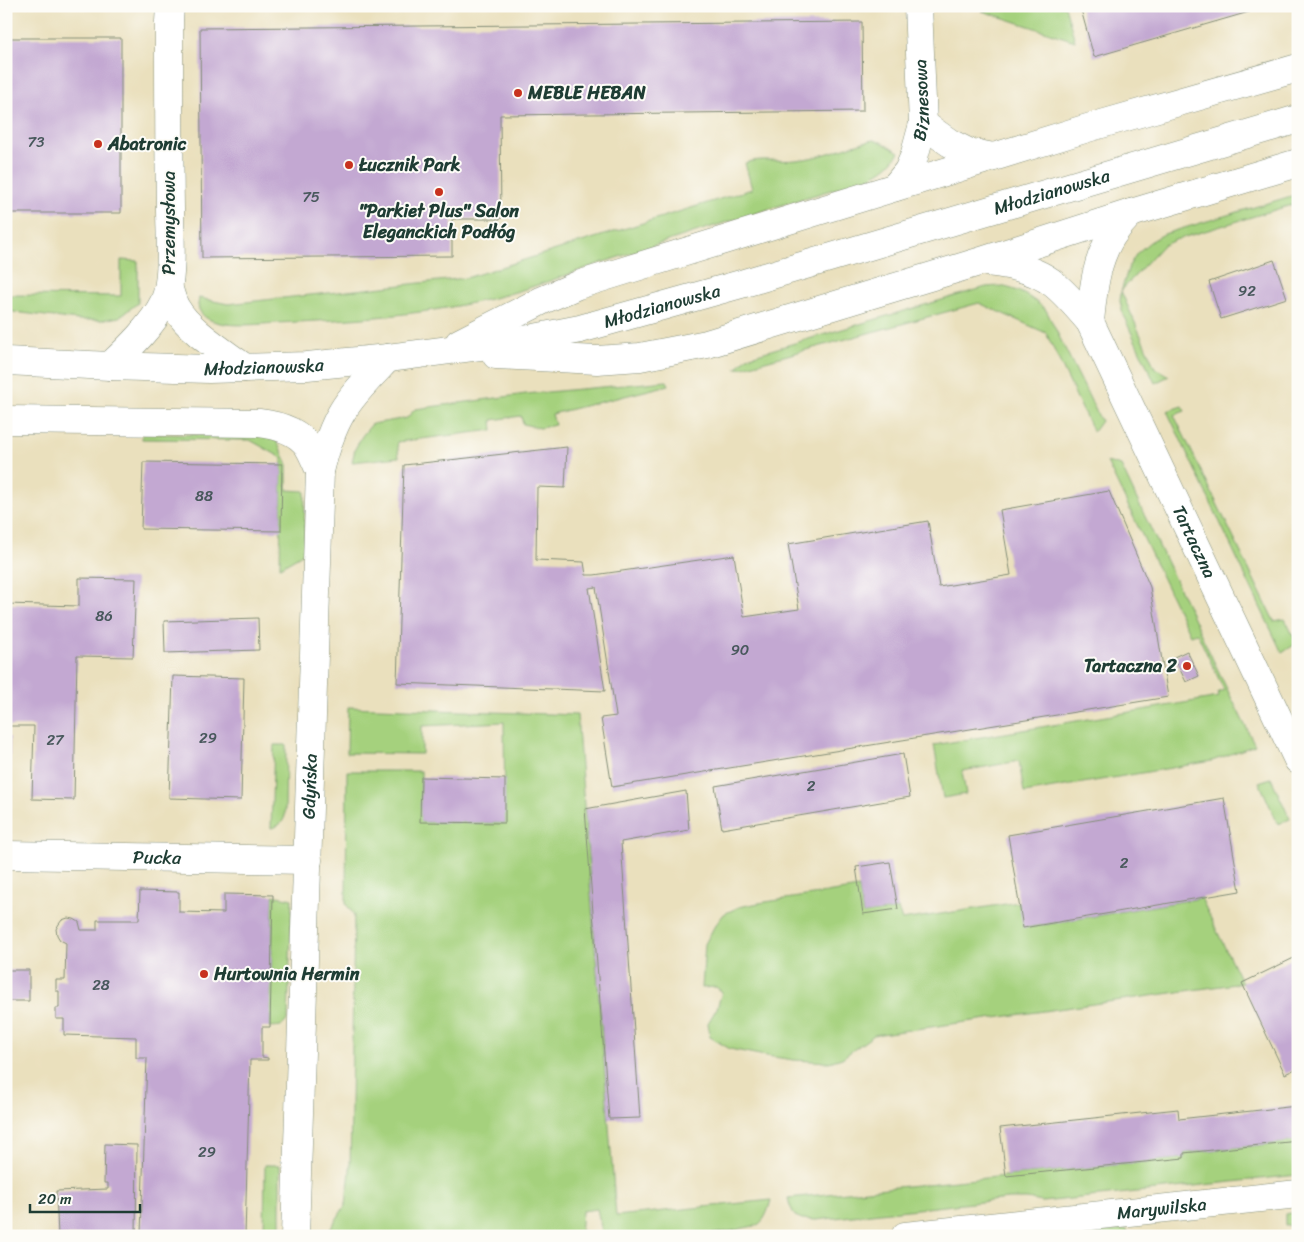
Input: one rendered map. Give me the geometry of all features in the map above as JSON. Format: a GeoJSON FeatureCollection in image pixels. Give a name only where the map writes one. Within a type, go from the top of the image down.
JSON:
{"type":"FeatureCollection","features":[{"type":"Feature","properties":{"kind":"street","name":"Przemysłowa"},"geometry":{"type":"LineString","coordinates":[[110,366],[152,321],[164,303],[169,290],[170,6]]}},
{"type":"Feature","properties":{"kind":"street","name":"Biznesowa"},"geometry":{"type":"LineString","coordinates":[[895,187],[908,171],[923,124],[918,6]]}},
{"type":"Feature","properties":{"kind":"street"},"geometry":{"type":"LineString","coordinates":[[442,352],[543,300],[578,285],[1091,127],[1298,68]]}},
{"type":"Feature","properties":{"kind":"street","name":"Młodzianowska"},"geometry":{"type":"LineString","coordinates":[[6,361],[209,369],[307,366],[442,352],[520,341],[580,329],[829,259],[1298,119]]}},
{"type":"Feature","properties":{"kind":"street"},"geometry":{"type":"LineString","coordinates":[[923,124],[968,152],[993,157]]}},
{"type":"Feature","properties":{"kind":"street"},"geometry":{"type":"LineString","coordinates":[[442,352],[588,360],[640,358],[707,344],[1298,163]]}},
{"type":"Feature","properties":{"kind":"street"},"geometry":{"type":"LineString","coordinates":[[1090,322],[1094,282],[1102,254],[1115,230],[1131,213]]}},
{"type":"Feature","properties":{"kind":"street","name":"Tartaczna"},"geometry":{"type":"LineString","coordinates":[[982,261],[1006,264],[1032,271],[1054,284],[1090,322],[1298,760]]}},
{"type":"Feature","properties":{"kind":"street","name":"Przemysłowa"},"geometry":{"type":"LineString","coordinates":[[169,290],[175,308],[194,330],[245,368]]}},
{"type":"Feature","properties":{"kind":"street","name":"Gdyńska"},"geometry":{"type":"LineString","coordinates":[[295,1236],[320,471],[325,449],[342,412],[388,358]]}},
{"type":"Feature","properties":{"kind":"street"},"geometry":{"type":"LineString","coordinates":[[6,420],[272,424],[298,436],[307,445],[320,471]]}},
{"type":"Feature","properties":{"kind":"street","name":"Pucka"},"geometry":{"type":"LineString","coordinates":[[6,855],[308,860]]}},
{"type":"Feature","properties":{"kind":"street","name":"Marywilska"},"geometry":{"type":"LineString","coordinates":[[905,1236],[1298,1194]]}},
{"type":"Feature","properties":{"kind":"green space"},"geometry":{"type":"Polygon","coordinates":[[[1001,6],[1065,6],[1075,41],[982,11],[1001,6]]]}},
{"type":"Feature","properties":{"kind":"green space"},"geometry":{"type":"Polygon","coordinates":[[[873,140],[881,142],[899,152],[887,167],[861,181],[710,227],[491,299],[399,315],[244,325],[219,323],[209,319],[201,314],[198,305],[199,298],[228,304],[466,278],[752,189],[745,163],[758,160],[806,159],[873,140]]]}},
{"type":"Feature","properties":{"kind":"green space"},"geometry":{"type":"Polygon","coordinates":[[[1298,194],[1298,203],[1175,240],[1162,246],[1121,290],[1129,266],[1137,253],[1150,242],[1164,234],[1298,194]]]}},
{"type":"Feature","properties":{"kind":"green space"},"geometry":{"type":"Polygon","coordinates":[[[121,260],[138,261],[138,303],[119,317],[102,320],[78,320],[6,311],[6,295],[121,296],[121,260]]]}},
{"type":"Feature","properties":{"kind":"green space"},"geometry":{"type":"Polygon","coordinates":[[[999,286],[1024,294],[1046,310],[1101,421],[1093,432],[1046,333],[979,303],[736,369],[747,357],[986,287],[999,286]]]}},
{"type":"Feature","properties":{"kind":"green space"},"geometry":{"type":"Polygon","coordinates":[[[1121,291],[1155,368],[1169,376],[1155,383],[1123,315],[1120,301],[1121,291]]]}},
{"type":"Feature","properties":{"kind":"green space"},"geometry":{"type":"Polygon","coordinates":[[[667,381],[669,385],[552,414],[555,425],[540,428],[523,424],[521,416],[492,420],[493,430],[397,442],[399,457],[352,462],[355,449],[362,436],[372,424],[407,418],[415,409],[526,394],[667,381]]]}},
{"type":"Feature","properties":{"kind":"green space"},"geometry":{"type":"Polygon","coordinates":[[[1182,406],[1185,411],[1174,415],[1274,621],[1285,619],[1297,643],[1282,653],[1167,411],[1182,406]]]}},
{"type":"Feature","properties":{"kind":"green space"},"geometry":{"type":"Polygon","coordinates":[[[142,434],[274,436],[287,462],[287,490],[305,491],[304,553],[280,567],[282,458],[250,440],[142,439],[142,434]]]}},
{"type":"Feature","properties":{"kind":"green space"},"geometry":{"type":"Polygon","coordinates":[[[1107,462],[1121,466],[1255,745],[1212,761],[1024,793],[1019,761],[962,771],[966,794],[943,798],[934,745],[1219,697],[1218,692],[1224,690],[1197,633],[1190,635],[1107,462]]]}},
{"type":"Feature","properties":{"kind":"green space"},"geometry":{"type":"Polygon","coordinates":[[[348,707],[577,715],[616,1216],[771,1200],[765,1216],[759,1224],[727,1232],[692,1236],[603,1236],[597,1209],[582,1211],[580,1236],[326,1236],[346,1204],[350,1172],[354,915],[346,904],[347,771],[421,771],[421,822],[505,823],[504,722],[422,726],[422,754],[347,753],[348,707]]]}},
{"type":"Feature","properties":{"kind":"green space"},"geometry":{"type":"Polygon","coordinates":[[[274,745],[286,745],[285,816],[280,824],[271,828],[274,745]]]}},
{"type":"Feature","properties":{"kind":"green space"},"geometry":{"type":"Polygon","coordinates":[[[1271,778],[1290,819],[1278,824],[1259,782],[1271,778]]]}},
{"type":"Feature","properties":{"kind":"green space"},"geometry":{"type":"Polygon","coordinates":[[[859,888],[863,914],[898,909],[902,920],[1019,902],[1024,928],[1201,898],[1242,983],[874,1035],[842,1058],[829,1062],[794,1060],[730,1049],[710,1037],[708,1023],[717,1008],[722,992],[716,987],[702,988],[705,944],[724,914],[739,907],[759,903],[859,888]]]}},
{"type":"Feature","properties":{"kind":"green space"},"geometry":{"type":"Polygon","coordinates":[[[273,895],[292,899],[288,1018],[283,1025],[270,1027],[273,895]]]}},
{"type":"Feature","properties":{"kind":"green space"},"geometry":{"type":"Polygon","coordinates":[[[1298,1141],[1298,1175],[1042,1202],[1027,1199],[1008,1199],[816,1220],[802,1219],[795,1216],[788,1198],[1184,1158],[1184,1153],[1298,1141]]]}},
{"type":"Feature","properties":{"kind":"green space"},"geometry":{"type":"Polygon","coordinates":[[[265,1165],[280,1165],[280,1236],[264,1236],[265,1165]]]}},
{"type":"Feature","properties":{"kind":"green space"},"geometry":{"type":"Polygon","coordinates":[[[1298,1212],[1298,1225],[1285,1226],[1285,1214],[1298,1212]]]}},
{"type":"Feature","properties":{"kind":"green space"},"geometry":{"type":"Polygon","coordinates":[[[1127,1229],[1128,1236],[1064,1236],[1127,1229]]]}},
{"type":"Feature","properties":{"kind":"building"},"geometry":{"type":"Polygon","coordinates":[[[1080,6],[1266,6],[1266,7],[1094,57],[1080,6]]]}},
{"type":"Feature","properties":{"kind":"building"},"geometry":{"type":"Polygon","coordinates":[[[862,22],[863,111],[500,115],[501,219],[452,219],[452,256],[202,258],[200,28],[862,22]]]}},
{"type":"Feature","properties":{"kind":"building"},"geometry":{"type":"Polygon","coordinates":[[[6,38],[121,38],[121,213],[6,213],[6,38]]]}},
{"type":"Feature","properties":{"kind":"building"},"geometry":{"type":"Polygon","coordinates":[[[1274,260],[1287,298],[1221,319],[1209,282],[1274,260]]]}},
{"type":"Feature","properties":{"kind":"building"},"geometry":{"type":"Polygon","coordinates":[[[567,447],[565,488],[537,487],[536,560],[584,562],[586,575],[594,575],[734,555],[744,617],[799,609],[788,544],[928,521],[939,587],[1011,575],[1000,510],[1109,491],[1150,587],[1168,697],[612,787],[601,718],[616,716],[596,587],[589,588],[605,691],[397,683],[404,465],[567,447]]]}},
{"type":"Feature","properties":{"kind":"building"},"geometry":{"type":"Polygon","coordinates":[[[143,462],[282,464],[281,531],[141,529],[143,462]]]}},
{"type":"Feature","properties":{"kind":"building"},"geometry":{"type":"Polygon","coordinates":[[[79,578],[136,579],[133,657],[77,656],[74,800],[32,799],[34,726],[6,726],[6,604],[79,606],[79,578]]]}},
{"type":"Feature","properties":{"kind":"building"},"geometry":{"type":"Polygon","coordinates":[[[258,618],[259,650],[165,653],[164,621],[258,618]]]}},
{"type":"Feature","properties":{"kind":"building","name":"Tartaczna 2"},"geometry":{"type":"Polygon","coordinates":[[[1187,651],[1199,676],[1186,682],[1174,657],[1187,651]]]}},
{"type":"Feature","properties":{"kind":"building"},"geometry":{"type":"Polygon","coordinates":[[[173,676],[244,678],[241,800],[169,798],[173,676]]]}},
{"type":"Feature","properties":{"kind":"building"},"geometry":{"type":"Polygon","coordinates":[[[6,737],[10,737],[9,786],[6,785],[6,737]]]}},
{"type":"Feature","properties":{"kind":"building"},"geometry":{"type":"Polygon","coordinates":[[[903,754],[910,797],[722,829],[715,786],[903,754]]]}},
{"type":"Feature","properties":{"kind":"building"},"geometry":{"type":"Polygon","coordinates":[[[421,777],[505,779],[505,823],[420,822],[421,777]]]}},
{"type":"Feature","properties":{"kind":"building"},"geometry":{"type":"Polygon","coordinates":[[[686,791],[689,830],[621,842],[640,1118],[609,1119],[585,809],[686,791]]]}},
{"type":"Feature","properties":{"kind":"building"},"geometry":{"type":"Polygon","coordinates":[[[1224,798],[1240,891],[1023,928],[1008,835],[1224,798]]]}},
{"type":"Feature","properties":{"kind":"building"},"geometry":{"type":"Polygon","coordinates":[[[890,862],[898,909],[863,914],[856,867],[890,862]]]}},
{"type":"Feature","properties":{"kind":"building"},"geometry":{"type":"Polygon","coordinates":[[[140,891],[179,892],[179,912],[224,913],[224,894],[273,895],[270,1027],[262,1027],[262,1057],[268,1058],[268,1060],[250,1060],[245,1236],[141,1234],[147,1058],[136,1058],[136,1037],[64,1035],[64,1019],[56,1019],[56,1008],[59,1008],[59,991],[56,991],[56,980],[65,980],[66,943],[60,940],[57,935],[56,929],[59,924],[62,920],[68,918],[79,922],[81,930],[97,930],[97,920],[139,920],[140,891]]]}},
{"type":"Feature","properties":{"kind":"building"},"geometry":{"type":"Polygon","coordinates":[[[1298,956],[1298,1068],[1285,1074],[1242,983],[1298,956]]]}},
{"type":"Feature","properties":{"kind":"building"},"geometry":{"type":"Polygon","coordinates":[[[8,970],[29,970],[29,1001],[7,1001],[8,970]]]}},
{"type":"Feature","properties":{"kind":"building"},"geometry":{"type":"Polygon","coordinates":[[[1297,1106],[1298,1141],[1184,1153],[1184,1158],[1006,1176],[1000,1128],[1178,1109],[1179,1119],[1297,1106]]]}},
{"type":"Feature","properties":{"kind":"building"},"geometry":{"type":"Polygon","coordinates":[[[105,1144],[137,1145],[136,1236],[108,1236],[108,1234],[58,1236],[56,1191],[108,1189],[108,1183],[104,1183],[105,1144]]]}},
{"type":"Feature","properties":{"kind":"place","name":"MEBLE HEBAN"},"geometry":{"type":"Point","coordinates":[518,93]}},
{"type":"Feature","properties":{"kind":"place","name":"Abatronic"},"geometry":{"type":"Point","coordinates":[98,144]}},
{"type":"Feature","properties":{"kind":"place","name":"Łucznik Park"},"geometry":{"type":"Point","coordinates":[349,165]}},
{"type":"Feature","properties":{"kind":"place","name":"\"Parkiet Plus\" Salon Eleganckich Podłóg"},"geometry":{"type":"Point","coordinates":[439,192]}},
{"type":"Feature","properties":{"kind":"place","name":"Tartaczna 2"},"geometry":{"type":"Point","coordinates":[1187,666]}},
{"type":"Feature","properties":{"kind":"place","name":"Hurtownia Hermin"},"geometry":{"type":"Point","coordinates":[204,974]}}]}
